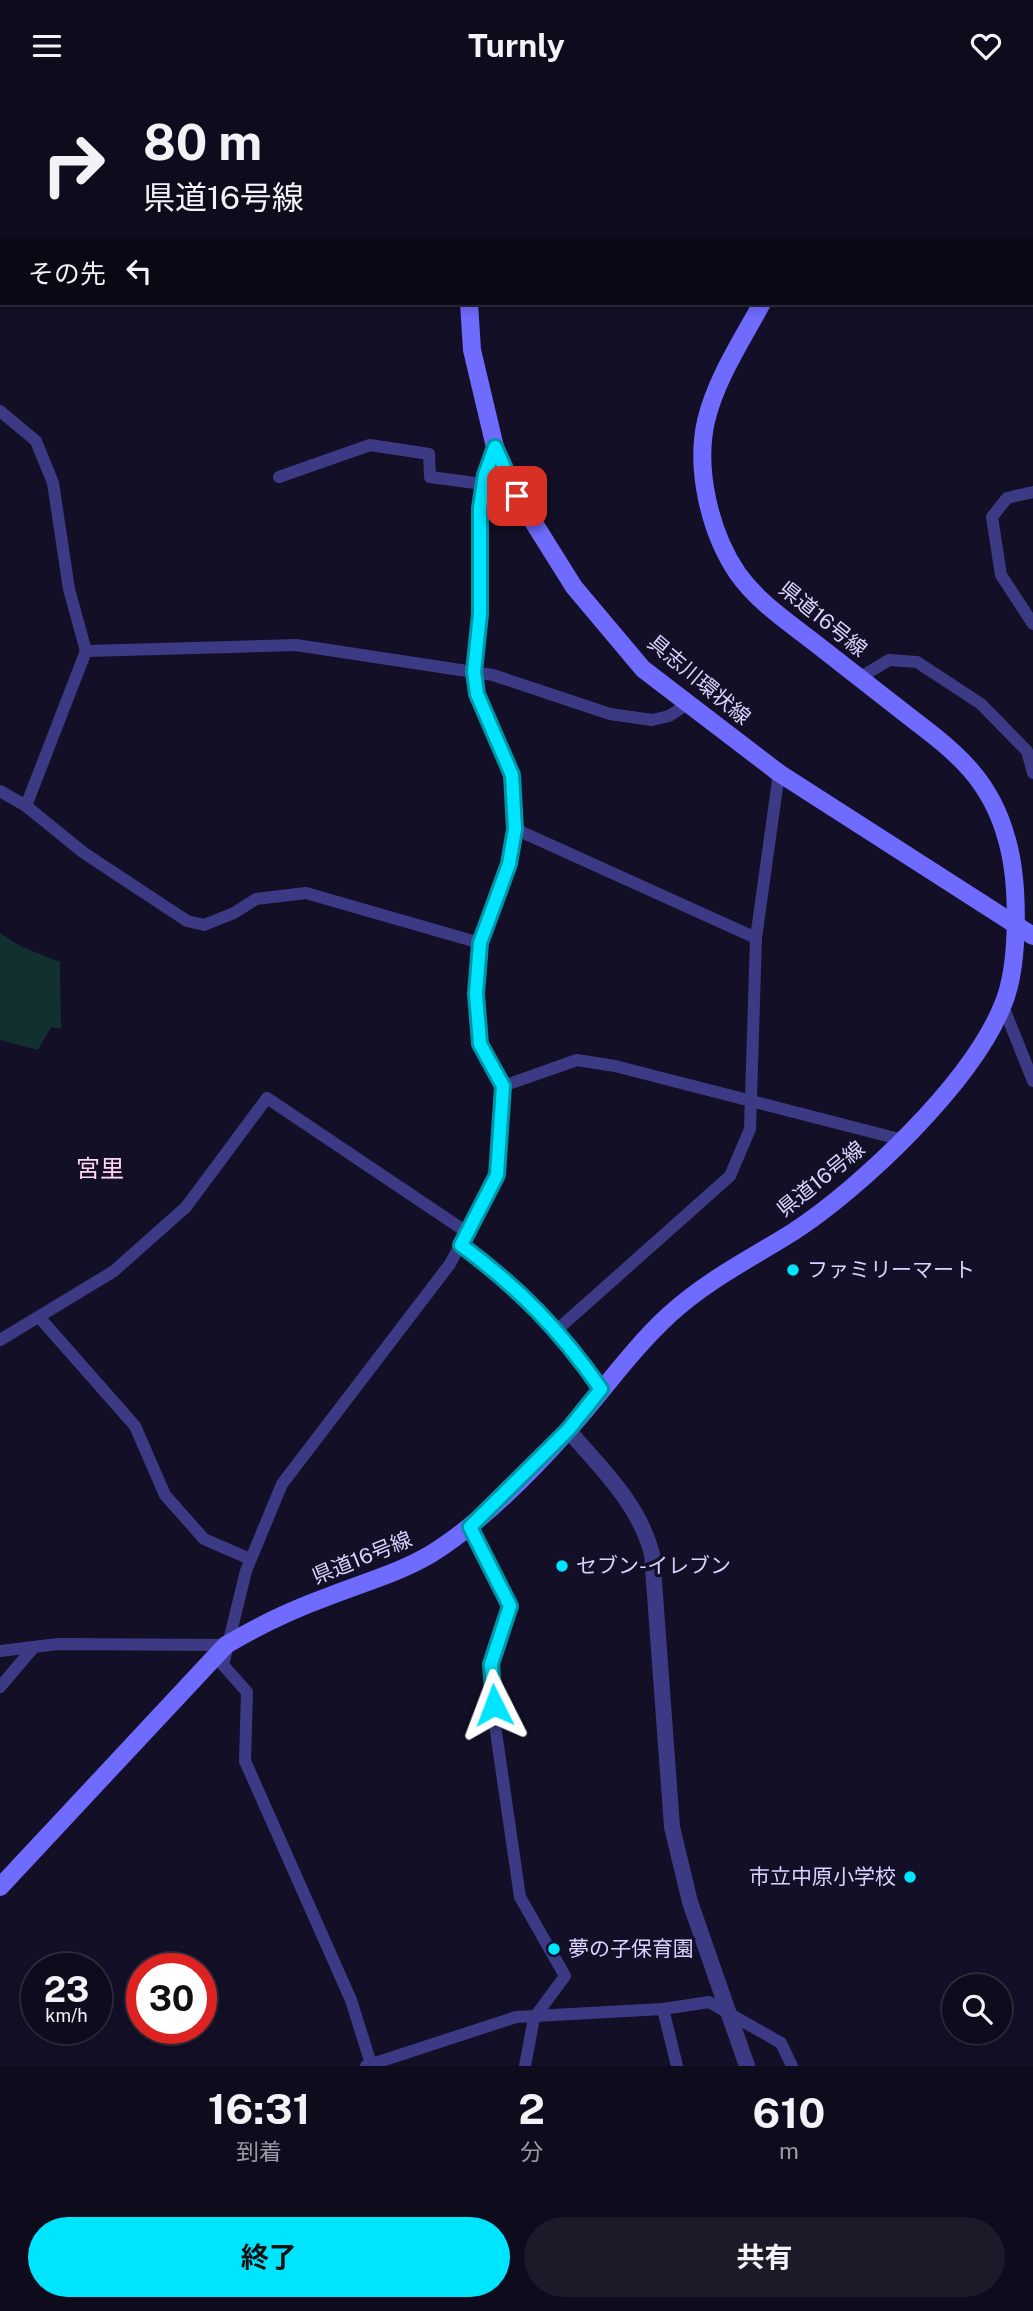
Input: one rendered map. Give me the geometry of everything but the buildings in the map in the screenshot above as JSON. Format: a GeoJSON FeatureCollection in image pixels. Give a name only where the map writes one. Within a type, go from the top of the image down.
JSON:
{"type":"FeatureCollection","features":[{"type":"Feature","properties":{"kind":"main road","name":"具志川環状線"},"geometry":{"type":"LineString","coordinates":[[469,305],[472,349],[495,447],[517,496],[574,587],[643,669],[686,705],[779,773],[1033,936]]}},
{"type":"Feature","properties":{"kind":"main road","name":"県道16号線"},"geometry":{"type":"LineString","coordinates":[[0,1888],[226,1645],[265,1622],[405,1568],[470,1527],[568,1430],[601,1389],[666,1318],[706,1283],[823,1210],[903,1140],[967,1065],[987,1038],[1003,1006],[1010,979],[1014,924],[1007,837],[974,769],[770,609],[739,575],[719,536],[707,495],[703,460],[705,423],[719,384],[761,305]]}},
{"type":"Feature","properties":{"kind":"street"},"geometry":{"type":"LineString","coordinates":[[0,411],[36,441],[53,483],[69,589],[86,651],[26,806]]}},
{"type":"Feature","properties":{"kind":"street"},"geometry":{"type":"LineString","coordinates":[[279,477],[370,445],[429,454],[430,477],[484,484]]}},
{"type":"Feature","properties":{"kind":"street"},"geometry":{"type":"LineString","coordinates":[[495,447],[480,508],[480,614],[474,672],[477,694],[512,775],[515,829],[509,864],[480,943],[476,994],[480,1044],[503,1086],[497,1175],[465,1239],[282,1484],[250,1559],[223,1665],[247,1692],[245,1761],[351,2000],[369,2065],[516,2017],[663,2009],[709,2002],[730,2017],[781,2043],[792,2066]]}},
{"type":"Feature","properties":{"kind":"street"},"geometry":{"type":"LineString","coordinates":[[1033,492],[1007,498],[992,517],[1001,575],[1033,624]]}},
{"type":"Feature","properties":{"kind":"street"},"geometry":{"type":"LineString","coordinates":[[86,651],[296,645],[494,675],[610,714],[652,720],[670,716],[686,705]]}},
{"type":"Feature","properties":{"kind":"street"},"geometry":{"type":"LineString","coordinates":[[859,678],[890,660],[917,662],[981,704],[1027,751],[1033,773]]}},
{"type":"Feature","properties":{"kind":"street"},"geometry":{"type":"LineString","coordinates":[[558,1329],[730,1176],[750,1129],[756,938],[779,773]]}},
{"type":"Feature","properties":{"kind":"street"},"geometry":{"type":"LineString","coordinates":[[0,791],[26,806],[84,853],[187,921],[204,925],[234,913],[256,899],[306,893],[480,943]]}},
{"type":"Feature","properties":{"kind":"street"},"geometry":{"type":"LineString","coordinates":[[515,829],[756,938]]}},
{"type":"Feature","properties":{"kind":"street"},"geometry":{"type":"LineString","coordinates":[[1003,1006],[1033,1081]]}},
{"type":"Feature","properties":{"kind":"street"},"geometry":{"type":"LineString","coordinates":[[503,1086],[577,1060],[751,1100],[903,1140]]}},
{"type":"Feature","properties":{"kind":"street"},"geometry":{"type":"LineString","coordinates":[[0,1340],[114,1271],[186,1207],[267,1098],[465,1239],[558,1329],[601,1389]]}},
{"type":"Feature","properties":{"kind":"street"},"geometry":{"type":"LineString","coordinates":[[39,1317],[135,1426],[164,1495],[204,1539],[250,1559]]}},
{"type":"Feature","properties":{"kind":"street"},"geometry":{"type":"LineString","coordinates":[[568,1430],[628,1501],[646,1532],[652,1554],[672,1827],[690,1902],[747,2066]]}},
{"type":"Feature","properties":{"kind":"street"},"geometry":{"type":"LineString","coordinates":[[470,1527],[510,1606],[491,1664],[495,1725],[520,1897],[565,1976],[534,2018],[524,2066]]}},
{"type":"Feature","properties":{"kind":"street"},"geometry":{"type":"LineString","coordinates":[[0,1651],[58,1644],[226,1645]]}},
{"type":"Feature","properties":{"kind":"street"},"geometry":{"type":"LineString","coordinates":[[0,1687],[34,1647]]}},
{"type":"Feature","properties":{"kind":"street"},"geometry":{"type":"LineString","coordinates":[[663,2009],[677,2066]]}},
{"type":"Feature","properties":{"kind":"green space"},"geometry":{"type":"Polygon","coordinates":[[[0,933],[20,946],[60,962],[61,1029],[51,1027],[38,1050],[0,1040],[0,933]]]}},
{"type":"Feature","properties":{"kind":"place","name":"ファミリーマート"},"geometry":{"type":"Point","coordinates":[793,1270]}},
{"type":"Feature","properties":{"kind":"place","name":"セブン-イレブン"},"geometry":{"type":"Point","coordinates":[562,1566]}},
{"type":"Feature","properties":{"kind":"place","name":"市立中原小学校"},"geometry":{"type":"Point","coordinates":[910,1877]}},
{"type":"Feature","properties":{"kind":"place","name":"夢の子保育園"},"geometry":{"type":"Point","coordinates":[554,1949]}},
{"type":"Feature","properties":{"kind":"district","name":"宮里"},"geometry":{"type":"Point","coordinates":[100,1169]}},
{"type":"Feature","properties":{"kind":"route"},"geometry":{"type":"LineString","coordinates":[[494,1705],[491,1664],[510,1606],[470,1527],[568,1430],[601,1389],[558,1329],[500,1273],[461,1245],[497,1175],[503,1086],[480,1044],[476,994],[480,943],[509,864],[515,829],[512,775],[477,694],[474,672],[480,614],[480,508],[485,475],[495,447],[517,496]]}}]}
